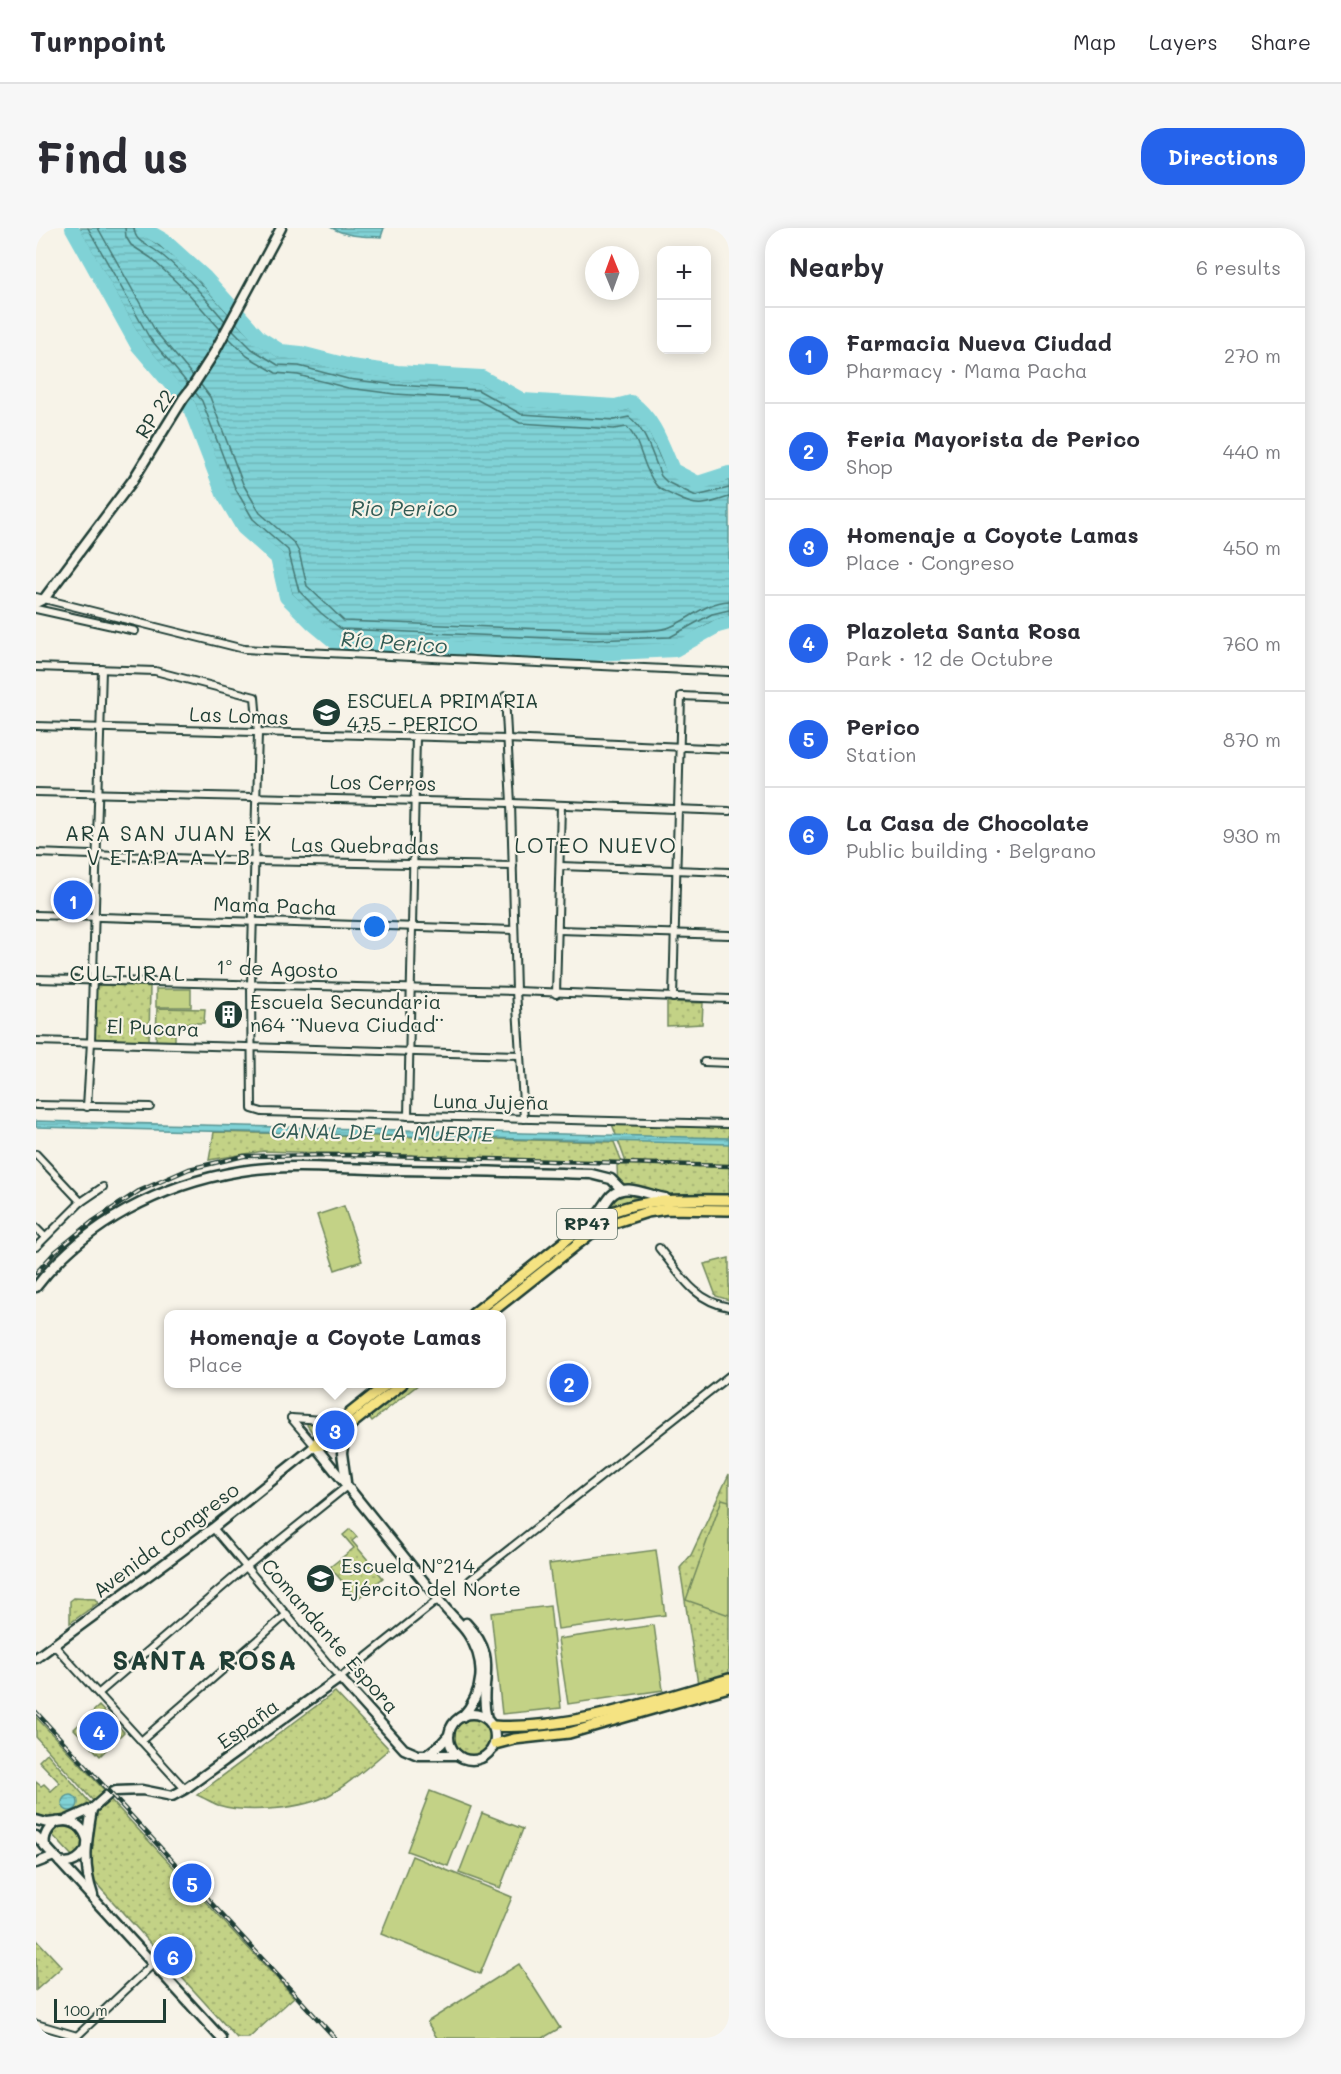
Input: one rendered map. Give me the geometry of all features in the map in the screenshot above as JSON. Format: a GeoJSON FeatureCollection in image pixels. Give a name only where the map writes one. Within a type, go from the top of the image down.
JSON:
{"type":"FeatureCollection","features":[{"type":"Feature","properties":{"kind":"main road","name":"RP47"},"geometry":{"type":"LineString","coordinates":[[478,1310],[588,1224],[628,1207],[672,1199],[729,1200]]}},
{"type":"Feature","properties":{"kind":"main road","name":"RP47"},"geometry":{"type":"LineString","coordinates":[[494,1310],[590,1234],[610,1224],[652,1211],[672,1208],[729,1210]]}},
{"type":"Feature","properties":{"kind":"main road"},"geometry":{"type":"LineString","coordinates":[[315,1446],[326,1444],[382,1388]]}},
{"type":"Feature","properties":{"kind":"main road"},"geometry":{"type":"LineString","coordinates":[[343,1425],[395,1388]]}},
{"type":"Feature","properties":{"kind":"main road"},"geometry":{"type":"LineString","coordinates":[[490,1723],[513,1728],[568,1722],[729,1679]]}},
{"type":"Feature","properties":{"kind":"main road"},"geometry":{"type":"LineString","coordinates":[[495,1744],[514,1739],[569,1733],[729,1687]]}},
{"type":"Feature","properties":{"kind":"street","name":"RP 22"},"geometry":{"type":"LineString","coordinates":[[39,600],[133,480],[219,343],[281,228]]}},
{"type":"Feature","properties":{"kind":"street"},"geometry":{"type":"LineString","coordinates":[[39,600],[244,650],[729,672]]}},
{"type":"Feature","properties":{"kind":"street"},"geometry":{"type":"LineString","coordinates":[[36,609],[135,631]]}},
{"type":"Feature","properties":{"kind":"street"},"geometry":{"type":"LineString","coordinates":[[36,667],[155,671],[255,697],[258,733],[251,1047]]}},
{"type":"Feature","properties":{"kind":"street"},"geometry":{"type":"LineString","coordinates":[[87,1107],[102,669]]}},
{"type":"Feature","properties":{"kind":"street"},"geometry":{"type":"LineString","coordinates":[[505,696],[511,802],[516,992],[524,1119]]}},
{"type":"Feature","properties":{"kind":"street"},"geometry":{"type":"LineString","coordinates":[[673,998],[681,696],[729,698]]}},
{"type":"Feature","properties":{"kind":"street","name":"Las Lomas"},"geometry":{"type":"LineString","coordinates":[[36,726],[506,739],[729,749]]}},
{"type":"Feature","properties":{"kind":"street"},"geometry":{"type":"LineString","coordinates":[[408,1116],[417,737]]}},
{"type":"Feature","properties":{"kind":"street","name":"Los Cerros"},"geometry":{"type":"LineString","coordinates":[[36,792],[511,802],[729,811]]}},
{"type":"Feature","properties":{"kind":"street"},"geometry":{"type":"LineString","coordinates":[[556,994],[561,805]]}},
{"type":"Feature","properties":{"kind":"street","name":"Las Quebradas"},"geometry":{"type":"LineString","coordinates":[[36,853],[255,861],[513,866]]}},
{"type":"Feature","properties":{"kind":"street"},"geometry":{"type":"LineString","coordinates":[[560,866],[729,872]]}},
{"type":"Feature","properties":{"kind":"street","name":"Mama Pacha"},"geometry":{"type":"LineString","coordinates":[[36,915],[514,930]]}},
{"type":"Feature","properties":{"kind":"street"},"geometry":{"type":"LineString","coordinates":[[558,930],[729,935]]}},
{"type":"Feature","properties":{"kind":"street","name":"1º de Agosto"},"geometry":{"type":"LineString","coordinates":[[36,979],[729,999]]}},
{"type":"Feature","properties":{"kind":"street","name":"El Pucara"},"geometry":{"type":"LineString","coordinates":[[36,1041],[520,1055]]}},
{"type":"Feature","properties":{"kind":"street","name":"Luna Jujeña"},"geometry":{"type":"LineString","coordinates":[[251,1047],[252,1108],[262,1112],[729,1124]]}},
{"type":"Feature","properties":{"kind":"street"},"geometry":{"type":"LineString","coordinates":[[704,1062],[729,1063]]}},
{"type":"Feature","properties":{"kind":"street"},"geometry":{"type":"LineString","coordinates":[[36,1105],[150,1107]]}},
{"type":"Feature","properties":{"kind":"street"},"geometry":{"type":"LineString","coordinates":[[36,1154],[81,1202]]}},
{"type":"Feature","properties":{"kind":"street"},"geometry":{"type":"LineString","coordinates":[[36,1287],[77,1243],[122,1212],[204,1179],[243,1171],[296,1168],[591,1174],[611,1179],[622,1190]]}},
{"type":"Feature","properties":{"kind":"street"},"geometry":{"type":"LineString","coordinates":[[36,1247],[81,1202],[103,1187]]}},
{"type":"Feature","properties":{"kind":"street"},"geometry":{"type":"LineString","coordinates":[[588,1224],[610,1197],[622,1190],[628,1189],[672,1199]]}},
{"type":"Feature","properties":{"kind":"street"},"geometry":{"type":"LineString","coordinates":[[36,1228],[45,1237]]}},
{"type":"Feature","properties":{"kind":"street"},"geometry":{"type":"LineString","coordinates":[[659,1248],[696,1293],[706,1300],[729,1306]]}},
{"type":"Feature","properties":{"kind":"street"},"geometry":{"type":"LineString","coordinates":[[470,1580],[729,1376]]}},
{"type":"Feature","properties":{"kind":"street"},"geometry":{"type":"LineString","coordinates":[[347,1486],[342,1453],[343,1425],[291,1418],[471,1638],[478,1653],[480,1665],[479,1688],[474,1702],[462,1717]]}},
{"type":"Feature","properties":{"kind":"street","name":"Avenida Congreso"},"geometry":{"type":"LineString","coordinates":[[36,1658],[213,1528],[315,1446]]}},
{"type":"Feature","properties":{"kind":"street"},"geometry":{"type":"LineString","coordinates":[[99,1693],[347,1486]]}},
{"type":"Feature","properties":{"kind":"street","name":"Comandante Espora"},"geometry":{"type":"LineString","coordinates":[[213,1528],[340,1678],[404,1749],[418,1755],[458,1755]]}},
{"type":"Feature","properties":{"kind":"street"},"geometry":{"type":"LineString","coordinates":[[439,1599],[450,1606],[474,1632],[482,1646],[487,1667],[485,1703],[496,1735],[495,1744],[490,1752],[483,1758],[475,1760],[458,1755],[453,1749],[449,1735]]}},
{"type":"Feature","properties":{"kind":"street","name":"España"},"geometry":{"type":"LineString","coordinates":[[61,1821],[92,1809],[110,1793],[116,1791],[142,1790],[172,1796],[185,1789],[340,1678],[439,1599]]}},
{"type":"Feature","properties":{"kind":"street"},"geometry":{"type":"LineString","coordinates":[[141,1741],[287,1614]]}},
{"type":"Feature","properties":{"kind":"street"},"geometry":{"type":"LineString","coordinates":[[53,1644],[185,1789]]}},
{"type":"Feature","properties":{"kind":"street"},"geometry":{"type":"LineString","coordinates":[[427,1754],[441,1744],[449,1735],[455,1721],[462,1717],[470,1714],[479,1715],[490,1723]]}},
{"type":"Feature","properties":{"kind":"street"},"geometry":{"type":"LineString","coordinates":[[92,1809],[85,1851],[88,1881],[95,1901]]}},
{"type":"Feature","properties":{"kind":"street"},"geometry":{"type":"LineString","coordinates":[[36,1820],[77,1824],[87,1839]]}},
{"type":"Feature","properties":{"kind":"street"},"geometry":{"type":"LineString","coordinates":[[45,1846],[46,1834],[52,1826],[61,1821]]}},
{"type":"Feature","properties":{"kind":"street"},"geometry":{"type":"LineString","coordinates":[[36,1836],[221,2038]]}},
{"type":"Feature","properties":{"kind":"street"},"geometry":{"type":"LineString","coordinates":[[36,1863],[57,1859],[72,1862],[80,1858],[85,1851]]}},
{"type":"Feature","properties":{"kind":"street"},"geometry":{"type":"LineString","coordinates":[[36,2024],[76,2037],[152,1965]]}},
{"type":"Feature","properties":{"kind":"green space"},"geometry":{"type":"Polygon","coordinates":[[[95,985],[150,985],[149,1044],[94,1043],[95,985]]]}},
{"type":"Feature","properties":{"kind":"green space"},"geometry":{"type":"Polygon","coordinates":[[[156,989],[191,989],[191,1007],[156,1007],[156,989]]]}},
{"type":"Feature","properties":{"kind":"green space"},"geometry":{"type":"Polygon","coordinates":[[[667,1002],[703,1003],[702,1024],[667,1026],[667,1002]]]}},
{"type":"Feature","properties":{"kind":"green space"},"geometry":{"type":"Polygon","coordinates":[[[157,1008],[205,1009],[204,1023],[178,1023],[175,1026],[175,1043],[156,1042],[157,1008]]]}},
{"type":"Feature","properties":{"kind":"green space"},"geometry":{"type":"Polygon","coordinates":[[[612,1124],[729,1128],[729,1199],[660,1197],[618,1188],[617,1165],[627,1165],[612,1124]]]}},
{"type":"Feature","properties":{"kind":"green space"},"geometry":{"type":"Polygon","coordinates":[[[214,1132],[614,1142],[622,1162],[263,1151],[209,1160],[214,1132]]]}},
{"type":"Feature","properties":{"kind":"green space"},"geometry":{"type":"Polygon","coordinates":[[[623,1193],[638,1197],[609,1208],[613,1199],[623,1193]]]}},
{"type":"Feature","properties":{"kind":"green space"},"geometry":{"type":"Polygon","coordinates":[[[344,1206],[362,1261],[335,1270],[317,1215],[344,1206]]]}},
{"type":"Feature","properties":{"kind":"green space"},"geometry":{"type":"Polygon","coordinates":[[[729,1258],[729,1300],[716,1296],[704,1264],[729,1258]]]}},
{"type":"Feature","properties":{"kind":"green space"},"geometry":{"type":"Polygon","coordinates":[[[404,1388],[414,1388],[372,1421],[369,1417],[404,1388]]]}},
{"type":"Feature","properties":{"kind":"green space"},"geometry":{"type":"Polygon","coordinates":[[[308,1423],[328,1425],[314,1435],[308,1423]]]}},
{"type":"Feature","properties":{"kind":"green space"},"geometry":{"type":"Polygon","coordinates":[[[729,1474],[729,1676],[698,1684],[680,1568],[691,1555],[729,1474]]]}},
{"type":"Feature","properties":{"kind":"green space"},"geometry":{"type":"Polygon","coordinates":[[[722,1499],[729,1501],[729,1615],[686,1600],[722,1499]]]}},
{"type":"Feature","properties":{"kind":"green space"},"geometry":{"type":"Polygon","coordinates":[[[350,1529],[357,1537],[352,1541],[383,1578],[357,1599],[330,1567],[354,1548],[343,1535],[350,1529]]]}},
{"type":"Feature","properties":{"kind":"green space"},"geometry":{"type":"Polygon","coordinates":[[[656,1550],[665,1615],[558,1629],[549,1564],[656,1550]]]}},
{"type":"Feature","properties":{"kind":"green space"},"geometry":{"type":"Polygon","coordinates":[[[74,1598],[95,1599],[98,1603],[70,1623],[70,1601],[74,1598]]]}},
{"type":"Feature","properties":{"kind":"green space"},"geometry":{"type":"Polygon","coordinates":[[[550,1606],[561,1708],[502,1714],[491,1613],[550,1606]]]}},
{"type":"Feature","properties":{"kind":"green space"},"geometry":{"type":"Polygon","coordinates":[[[654,1625],[663,1690],[568,1704],[558,1639],[654,1625]]]}},
{"type":"Feature","properties":{"kind":"green space"},"geometry":{"type":"Polygon","coordinates":[[[335,1692],[389,1749],[354,1779],[320,1799],[275,1808],[230,1808],[197,1795],[335,1692]]]}},
{"type":"Feature","properties":{"kind":"green space"},"geometry":{"type":"Polygon","coordinates":[[[99,1706],[124,1732],[100,1756],[74,1729],[99,1706]]]}},
{"type":"Feature","properties":{"kind":"green space"},"geometry":{"type":"Polygon","coordinates":[[[95,1715],[110,1730],[103,1736],[88,1722],[95,1715]]]}},
{"type":"Feature","properties":{"kind":"green space"},"geometry":{"type":"Polygon","coordinates":[[[36,1717],[107,1793],[95,1803],[36,1737],[36,1717]]]}},
{"type":"Feature","properties":{"kind":"green space"},"geometry":{"type":"Polygon","coordinates":[[[472,1718],[486,1723],[491,1737],[486,1751],[472,1756],[458,1751],[453,1737],[458,1723],[472,1718]]]}},
{"type":"Feature","properties":{"kind":"green space"},"geometry":{"type":"Polygon","coordinates":[[[47,1753],[92,1805],[58,1819],[36,1817],[36,1782],[41,1786],[44,1784],[51,1791],[60,1783],[39,1761],[47,1753]]]}},
{"type":"Feature","properties":{"kind":"green space"},"geometry":{"type":"Polygon","coordinates":[[[430,1791],[471,1807],[448,1866],[407,1851],[430,1791]]]}},
{"type":"Feature","properties":{"kind":"green space"},"geometry":{"type":"Polygon","coordinates":[[[109,1798],[294,1997],[249,2038],[237,2038],[94,1881],[90,1849],[93,1817],[109,1798]]]}},
{"type":"Feature","properties":{"kind":"green space"},"geometry":{"type":"Polygon","coordinates":[[[482,1813],[523,1829],[500,1888],[459,1873],[482,1813]]]}},
{"type":"Feature","properties":{"kind":"green space"},"geometry":{"type":"Polygon","coordinates":[[[59,1823],[78,1827],[85,1844],[75,1859],[49,1831],[59,1823]]]}},
{"type":"Feature","properties":{"kind":"green space"},"geometry":{"type":"Polygon","coordinates":[[[412,1856],[512,1897],[480,1974],[381,1934],[412,1856]]]}},
{"type":"Feature","properties":{"kind":"green space"},"geometry":{"type":"Polygon","coordinates":[[[36,1939],[62,1967],[36,1990],[36,1939]]]}},
{"type":"Feature","properties":{"kind":"green space"},"geometry":{"type":"Polygon","coordinates":[[[519,1964],[560,2028],[543,2038],[437,2038],[427,2022],[519,1964]]]}},
{"type":"Feature","properties":{"kind":"water","name":"Rio Perico"},"geometry":{"type":"Polygon","coordinates":[[[72,228],[143,228],[164,240],[205,277],[260,338],[281,351],[301,353],[351,366],[397,372],[482,377],[523,400],[615,406],[631,402],[639,408],[651,424],[673,470],[698,483],[729,473],[729,623],[718,626],[674,650],[594,654],[336,643],[286,597],[277,558],[243,528],[223,494],[189,406],[137,345],[72,228]]]}},
{"type":"Feature","properties":{"kind":"water"},"geometry":{"type":"Polygon","coordinates":[[[332,228],[384,228],[381,237],[350,235],[332,228]]]}},
{"type":"Feature","properties":{"kind":"water","name":"CANAL DE LA MUERTE"},"geometry":{"type":"Polygon","coordinates":[[[36,1121],[729,1138],[729,1144],[36,1127],[36,1121]]]}},
{"type":"Feature","properties":{"kind":"water"},"geometry":{"type":"Polygon","coordinates":[[[67,1795],[73,1795],[78,1803],[76,1809],[67,1811],[62,1806],[62,1800],[67,1795]]]}},
{"type":"Feature","properties":{"kind":"waterway","name":"Río Perico"},"geometry":{"type":"LineString","coordinates":[[72,228],[137,345],[189,406],[223,494],[243,528],[277,558],[286,597],[336,643],[594,654],[675,650],[718,626],[729,623]]}},
{"type":"Feature","properties":{"kind":"waterway","name":"Río Perico"},"geometry":{"type":"LineString","coordinates":[[143,228],[164,240],[205,277],[260,338],[281,351],[301,353],[351,366],[397,372],[482,377],[523,400],[615,406],[631,402],[639,408],[651,424],[673,470],[698,483],[729,473]]}},
{"type":"Feature","properties":{"kind":"railway"},"geometry":{"type":"LineString","coordinates":[[36,1273],[55,1252],[92,1222],[139,1191],[189,1169],[244,1156],[349,1155],[729,1166]]}},
{"type":"Feature","properties":{"kind":"railway"},"geometry":{"type":"LineString","coordinates":[[36,1712],[335,2038]]}},
{"type":"Feature","properties":{"kind":"place","name":"ESCUELA PRIMARIA 475 - PERICO"},"geometry":{"type":"Point","coordinates":[326,713]}},
{"type":"Feature","properties":{"kind":"place","name":"Farmacia Nueva Ciudad"},"geometry":{"type":"Point","coordinates":[73,900]}},
{"type":"Feature","properties":{"kind":"place","name":"Escuela Secundaria n64 ¨Nueva Ciudad¨"},"geometry":{"type":"Point","coordinates":[229,1014]}},
{"type":"Feature","properties":{"kind":"place","name":"Feria Mayorista de Perico"},"geometry":{"type":"Point","coordinates":[569,1383]}},
{"type":"Feature","properties":{"kind":"place","name":"Homenaje a Coyote Lamas"},"geometry":{"type":"Point","coordinates":[335,1430]}},
{"type":"Feature","properties":{"kind":"place","name":"Escuela Nº214 Ejército del Norte"},"geometry":{"type":"Point","coordinates":[320,1578]}},
{"type":"Feature","properties":{"kind":"place","name":"Plazoleta Santa Rosa"},"geometry":{"type":"Point","coordinates":[99,1731]}},
{"type":"Feature","properties":{"kind":"place","name":"Perico"},"geometry":{"type":"Point","coordinates":[192,1883]}},
{"type":"Feature","properties":{"kind":"place","name":"La Casa de Chocolate"},"geometry":{"type":"Point","coordinates":[173,1956]}},
{"type":"Feature","properties":{"kind":"district","name":"ARA SAN JUAN EX V ETAPA A Y B"},"geometry":{"type":"Point","coordinates":[169,846]}},
{"type":"Feature","properties":{"kind":"district","name":"LOTEO NUEVO"},"geometry":{"type":"Point","coordinates":[596,846]}},
{"type":"Feature","properties":{"kind":"district","name":"CULTURAL"},"geometry":{"type":"Point","coordinates":[128,974]}},
{"type":"Feature","properties":{"kind":"district","name":"SANTA ROSA"},"geometry":{"type":"Point","coordinates":[205,1661]}}]}
